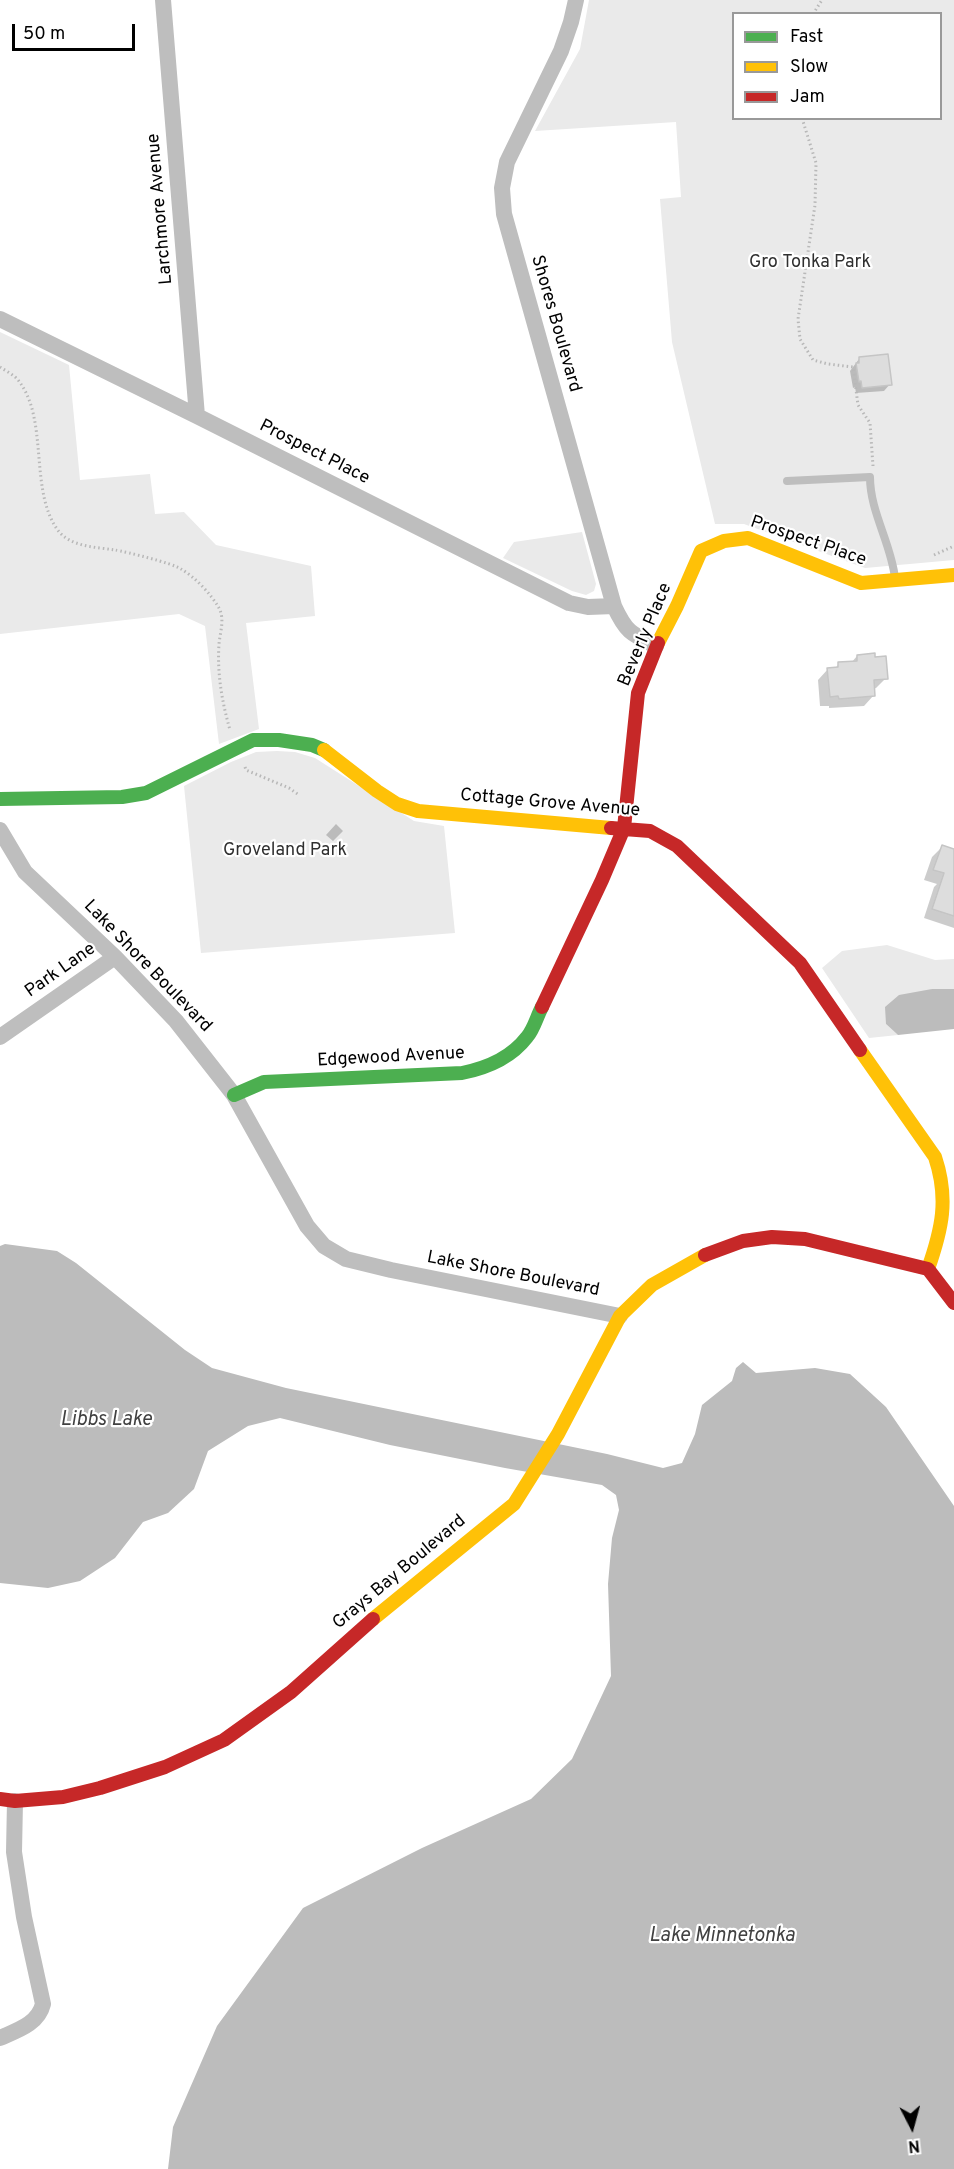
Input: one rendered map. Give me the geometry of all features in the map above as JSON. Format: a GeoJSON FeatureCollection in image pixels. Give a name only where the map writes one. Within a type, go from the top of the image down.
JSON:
{"type":"FeatureCollection","features":[{"type":"Feature","properties":{"kind":"street","name":"Larchmore Avenue"},"geometry":{"type":"LineString","coordinates":[[163,0],[197,416]]}},
{"type":"Feature","properties":{"kind":"street","name":"Shores Boulevard"},"geometry":{"type":"LineString","coordinates":[[576,0],[561,51],[507,162],[502,188],[504,214],[614,606],[623,627],[656,646]]}},
{"type":"Feature","properties":{"kind":"street","name":"Prospect Place"},"geometry":{"type":"LineString","coordinates":[[0,319],[568,603],[588,608],[614,606]]}},
{"type":"Feature","properties":{"kind":"street","name":"Prospect Place"},"geometry":{"type":"LineString","coordinates":[[720,542],[735,538],[748,538],[861,583],[954,575]]}},
{"type":"Feature","properties":{"kind":"street","name":"Beverly Place"},"geometry":{"type":"LineString","coordinates":[[624,828],[638,693],[656,646],[677,606],[701,551],[720,542]]}},
{"type":"Feature","properties":{"kind":"street","name":"Cottage Grove Avenue"},"geometry":{"type":"LineString","coordinates":[[0,799],[122,797],[146,793],[253,740],[279,740],[312,745],[329,752],[377,791],[397,804],[418,812],[650,831],[677,846],[800,963],[936,1157],[942,1174],[944,1205],[942,1230],[928,1269]]}},
{"type":"Feature","properties":{"kind":"street","name":"Edgewood Avenue"},"geometry":{"type":"LineString","coordinates":[[234,1095],[264,1082],[462,1073],[486,1069],[508,1056],[528,1036],[602,880],[624,828]]}},
{"type":"Feature","properties":{"kind":"street","name":"Lake Shore Boulevard"},"geometry":{"type":"LineString","coordinates":[[0,830],[25,872],[115,957],[176,1021],[234,1095],[307,1226],[324,1246],[346,1259],[391,1270],[620,1316]]}},
{"type":"Feature","properties":{"kind":"street","name":"Park Lane"},"geometry":{"type":"LineString","coordinates":[[0,1037],[115,957]]}},
{"type":"Feature","properties":{"kind":"street","name":"Grays Bay Boulevard"},"geometry":{"type":"LineString","coordinates":[[0,2038],[34,2021],[41,2013],[43,2004],[24,1917],[8,1800],[63,1797],[100,1788],[165,1767],[224,1740],[291,1692],[375,1617],[514,1504],[558,1434],[620,1316],[652,1285],[692,1261],[717,1249],[772,1237],[805,1239],[928,1269]]}},
{"type":"Feature","properties":{"kind":"street"},"geometry":{"type":"LineString","coordinates":[[928,1269],[954,1303]]}},
{"type":"Feature","properties":{"kind":"lane"},"geometry":{"type":"LineString","coordinates":[[787,481],[870,477],[870,494],[890,550],[895,581]]}},
{"type":"Feature","properties":{"kind":"path"},"geometry":{"type":"LineString","coordinates":[[803,120],[816,163],[815,205],[798,319],[800,339],[813,360],[853,368],[858,405],[870,423],[874,465],[870,477]]}},
{"type":"Feature","properties":{"kind":"path"},"geometry":{"type":"LineString","coordinates":[[0,367],[18,379],[31,402],[46,508],[58,531],[81,545],[118,550],[181,568],[202,587],[220,610],[222,626],[218,666],[222,703],[232,738]]}},
{"type":"Feature","properties":{"kind":"path"},"geometry":{"type":"LineString","coordinates":[[243,763],[246,770],[290,788],[299,795]]}},
{"type":"Feature","properties":{"kind":"green space","name":"Gro Tonka Park"},"geometry":{"type":"Polygon","coordinates":[[[589,0],[954,0],[954,560],[865,568],[744,524],[715,524],[672,342],[660,199],[681,197],[676,122],[535,131],[580,49],[589,0]]]}},
{"type":"Feature","properties":{"kind":"green space"},"geometry":{"type":"Polygon","coordinates":[[[0,332],[69,365],[80,480],[150,474],[155,514],[184,512],[216,545],[311,566],[315,616],[246,623],[259,729],[219,744],[205,626],[179,614],[0,634],[0,332]]]}},
{"type":"Feature","properties":{"kind":"green space"},"geometry":{"type":"Polygon","coordinates":[[[582,532],[596,584],[594,591],[586,595],[572,591],[503,558],[514,542],[582,532]]]}},
{"type":"Feature","properties":{"kind":"green space","name":"Groveland Park"},"geometry":{"type":"Polygon","coordinates":[[[256,752],[295,752],[315,758],[414,821],[444,826],[455,933],[201,953],[184,786],[256,752]]]}},
{"type":"Feature","properties":{"kind":"green space"},"geometry":{"type":"Polygon","coordinates":[[[887,945],[935,960],[954,959],[954,989],[932,989],[886,1024],[898,1035],[869,1038],[822,968],[842,951],[887,945]]]}},
{"type":"Feature","properties":{"kind":"water"},"geometry":{"type":"Polygon","coordinates":[[[932,989],[954,989],[954,1029],[898,1035],[886,1024],[885,1007],[899,995],[932,989]]]}},
{"type":"Feature","properties":{"kind":"water","name":"Lake Minnetonka"},"geometry":{"type":"Polygon","coordinates":[[[5,1244],[57,1251],[76,1263],[185,1350],[212,1368],[286,1388],[607,1454],[663,1468],[682,1463],[695,1434],[702,1405],[732,1381],[736,1368],[743,1362],[756,1373],[815,1368],[850,1374],[886,1407],[954,1506],[954,2169],[168,2169],[173,2127],[217,2026],[303,1908],[422,1848],[531,1799],[572,1759],[611,1676],[608,1584],[612,1538],[619,1510],[616,1495],[602,1485],[390,1445],[280,1418],[248,1426],[208,1451],[194,1489],[168,1513],[143,1522],[115,1558],[80,1581],[48,1588],[0,1583],[0,1246],[5,1244]]]}},
{"type":"Feature","properties":{"kind":"building"},"geometry":{"type":"Polygon","coordinates":[[[888,354],[892,385],[862,388],[856,363],[859,363],[859,357],[888,354]]]}},
{"type":"Feature","properties":{"kind":"building"},"geometry":{"type":"Polygon","coordinates":[[[875,653],[875,657],[886,656],[888,679],[874,680],[875,696],[839,699],[838,696],[830,697],[827,668],[838,667],[838,662],[857,661],[857,655],[875,653]]]}},
{"type":"Feature","properties":{"kind":"building"},"geometry":{"type":"Polygon","coordinates":[[[942,845],[954,849],[954,916],[932,909],[944,873],[933,870],[942,845]]]}},
{"type":"Feature","properties":{"kind":"traffic: fast"},"geometry":{"type":"LineString","coordinates":[[0,799],[122,797],[146,793],[253,740],[279,740],[312,745],[324,750]]}},
{"type":"Feature","properties":{"kind":"traffic: fast"},"geometry":{"type":"LineString","coordinates":[[234,1095],[264,1082],[471,1071],[498,1061],[514,1051],[529,1034],[542,1007]]}},
{"type":"Feature","properties":{"kind":"traffic: slow"},"geometry":{"type":"LineString","coordinates":[[658,643],[701,551],[724,541],[748,538],[861,583],[954,575]]}},
{"type":"Feature","properties":{"kind":"traffic: slow"},"geometry":{"type":"LineString","coordinates":[[324,750],[397,804],[418,811],[611,828]]}},
{"type":"Feature","properties":{"kind":"traffic: slow"},"geometry":{"type":"LineString","coordinates":[[860,1050],[935,1157],[943,1200],[937,1241],[928,1269]]}},
{"type":"Feature","properties":{"kind":"traffic: slow"},"geometry":{"type":"LineString","coordinates":[[373,1619],[514,1504],[558,1434],[620,1316],[652,1285],[705,1255]]}},
{"type":"Feature","properties":{"kind":"traffic: jam"},"geometry":{"type":"LineString","coordinates":[[542,1007],[624,828],[638,693],[658,643]]}},
{"type":"Feature","properties":{"kind":"traffic: jam"},"geometry":{"type":"LineString","coordinates":[[611,828],[650,831],[677,846],[800,963],[860,1050]]}},
{"type":"Feature","properties":{"kind":"traffic: jam"},"geometry":{"type":"LineString","coordinates":[[705,1255],[743,1241],[772,1237],[805,1239],[928,1269],[954,1303]]}},
{"type":"Feature","properties":{"kind":"traffic: jam"},"geometry":{"type":"LineString","coordinates":[[0,1799],[15,1801],[63,1797],[100,1788],[165,1767],[224,1740],[291,1692],[373,1619]]}},
{"type":"Feature","properties":{"kind":"water label","name":"Libbs Lake"},"geometry":{"type":"Point","coordinates":[106,1421]}}]}
